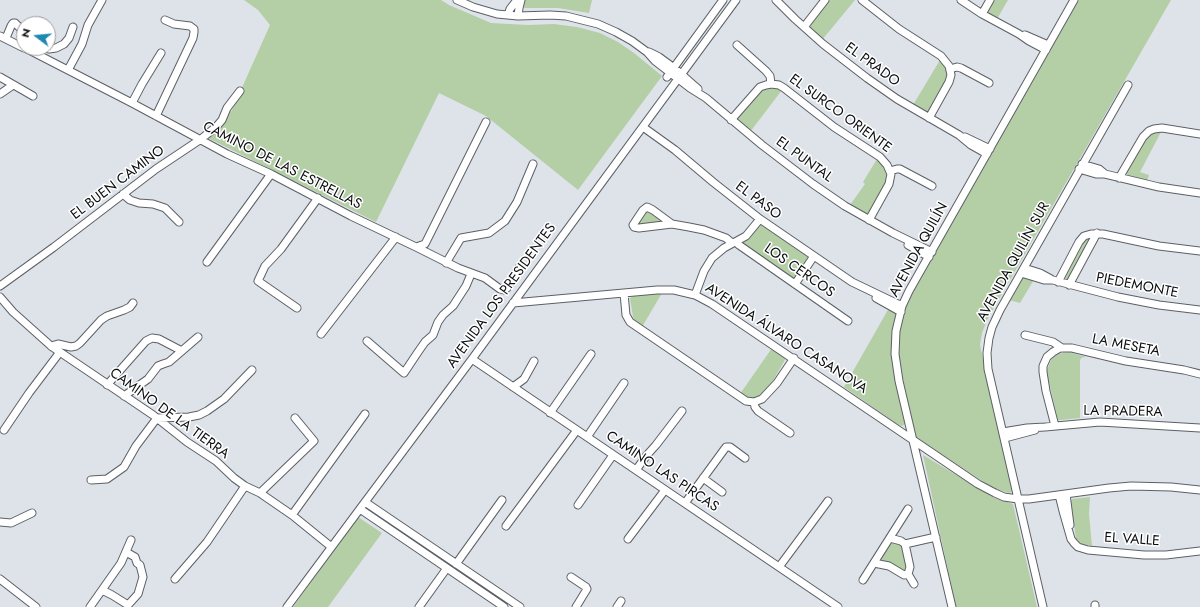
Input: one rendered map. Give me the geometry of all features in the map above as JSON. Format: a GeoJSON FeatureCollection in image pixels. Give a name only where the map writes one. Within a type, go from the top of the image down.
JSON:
{"type":"FeatureCollection","features":[{"type":"Feature","properties":{"kind":"street"},"geometry":{"type":"LineString","coordinates":[[68,70],[82,44],[88,25],[102,0]]}},
{"type":"Feature","properties":{"kind":"street","name":"EL PUNTAL"},"geometry":{"type":"LineString","coordinates":[[457,0],[473,7],[508,16],[561,16],[591,22],[616,32],[647,52],[670,72],[680,76],[731,120],[804,177],[841,203],[910,245],[930,254]]}},
{"type":"Feature","properties":{"kind":"street"},"geometry":{"type":"LineString","coordinates":[[508,16],[510,9],[517,0]]}},
{"type":"Feature","properties":{"kind":"street"},"geometry":{"type":"LineString","coordinates":[[518,16],[521,0]]}},
{"type":"Feature","properties":{"kind":"street"},"geometry":{"type":"LineString","coordinates":[[670,72],[723,0]]}},
{"type":"Feature","properties":{"kind":"street","name":"AVENIDA LOS PRESIDENTES"},"geometry":{"type":"LineString","coordinates":[[288,607],[514,303],[736,0]]}},
{"type":"Feature","properties":{"kind":"street"},"geometry":{"type":"LineString","coordinates":[[804,27],[825,0]]}},
{"type":"Feature","properties":{"kind":"street"},"geometry":{"type":"LineString","coordinates":[[862,0],[903,32],[941,56],[947,62],[951,75],[949,82],[929,118]]}},
{"type":"Feature","properties":{"kind":"street"},"geometry":{"type":"LineString","coordinates":[[961,0],[982,14],[1019,34],[1032,37],[1047,48]]}},
{"type":"Feature","properties":{"kind":"street"},"geometry":{"type":"LineString","coordinates":[[982,14],[990,0]]}},
{"type":"Feature","properties":{"kind":"street","name":"AVENIDA QUILÍN"},"geometry":{"type":"LineString","coordinates":[[952,607],[899,381],[896,361],[896,338],[901,309],[909,291],[1074,0]]}},
{"type":"Feature","properties":{"kind":"street","name":"EL PRADO"},"geometry":{"type":"LineString","coordinates":[[775,1],[835,54],[871,81],[897,99],[959,135],[971,144],[988,151]]}},
{"type":"Feature","properties":{"kind":"street"},"geometry":{"type":"LineString","coordinates":[[156,116],[193,38],[194,32],[194,29],[190,26],[174,24],[165,20]]}},
{"type":"Feature","properties":{"kind":"street"},"geometry":{"type":"LineString","coordinates":[[3,37],[10,26],[13,23],[16,24]]}},
{"type":"Feature","properties":{"kind":"street"},"geometry":{"type":"LineString","coordinates":[[56,48],[64,44],[69,38],[73,27]]}},
{"type":"Feature","properties":{"kind":"street","name":"CAMINO DE LAS ESTRELLAS"},"geometry":{"type":"LineString","coordinates":[[3,37],[16,44]]}},
{"type":"Feature","properties":{"kind":"street"},"geometry":{"type":"LineString","coordinates":[[731,120],[758,89],[771,84],[768,74],[737,45]]}},
{"type":"Feature","properties":{"kind":"street"},"geometry":{"type":"LineString","coordinates":[[132,103],[161,53]]}},
{"type":"Feature","properties":{"kind":"street","name":"CAMINO DE LAS ESTRELLAS"},"geometry":{"type":"LineString","coordinates":[[40,56],[201,139],[227,154],[271,174],[446,263],[471,274],[485,278],[503,290],[507,288],[520,266]]}},
{"type":"Feature","properties":{"kind":"street"},"geometry":{"type":"LineString","coordinates":[[950,69],[956,67],[961,68],[988,83]]}},
{"type":"Feature","properties":{"kind":"street"},"geometry":{"type":"LineString","coordinates":[[0,78],[33,96]]}},
{"type":"Feature","properties":{"kind":"street","name":"EL SURCO ORIENTE"},"geometry":{"type":"LineString","coordinates":[[771,84],[779,85],[784,88],[834,127],[880,158],[885,162],[890,171]]}},
{"type":"Feature","properties":{"kind":"street"},"geometry":{"type":"LineString","coordinates":[[0,94],[13,85]]}},
{"type":"Feature","properties":{"kind":"street","name":"AVENIDA QUILÍN SUR"},"geometry":{"type":"LineString","coordinates":[[1043,607],[988,369],[987,348],[990,333],[996,318],[1128,85]]}},
{"type":"Feature","properties":{"kind":"street","name":"EL BUEN CAMINO"},"geometry":{"type":"LineString","coordinates":[[0,286],[156,169],[201,139],[216,127],[222,120],[227,108],[240,91]]}},
{"type":"Feature","properties":{"kind":"street"},"geometry":{"type":"LineString","coordinates":[[416,247],[425,244],[486,122]]}},
{"type":"Feature","properties":{"kind":"street","name":"EL PASO"},"geometry":{"type":"LineString","coordinates":[[643,126],[760,219],[852,282],[901,309]]}},
{"type":"Feature","properties":{"kind":"street"},"geometry":{"type":"LineString","coordinates":[[1119,178],[1143,137],[1149,131],[1162,128],[1200,134]]}},
{"type":"Feature","properties":{"kind":"street"},"geometry":{"type":"LineString","coordinates":[[446,263],[461,238],[489,233],[504,221],[517,202],[533,164]]}},
{"type":"Feature","properties":{"kind":"street"},"geometry":{"type":"LineString","coordinates":[[1081,167],[1099,169],[1105,174],[1160,187],[1200,193]]}},
{"type":"Feature","properties":{"kind":"street"},"geometry":{"type":"LineString","coordinates":[[869,220],[889,184],[891,177],[890,171],[900,169],[932,186]]}},
{"type":"Feature","properties":{"kind":"street"},"geometry":{"type":"LineString","coordinates":[[207,262],[271,174]]}},
{"type":"Feature","properties":{"kind":"street"},"geometry":{"type":"LineString","coordinates":[[123,194],[130,200],[139,203],[153,204],[165,208],[179,222]]}},
{"type":"Feature","properties":{"kind":"street"},"geometry":{"type":"LineString","coordinates":[[297,308],[258,281],[265,266],[281,249],[318,198]]}},
{"type":"Feature","properties":{"kind":"street","name":"LOS CERCOS"},"geometry":{"type":"LineString","coordinates":[[672,224],[649,207],[643,210],[633,224],[634,227],[639,228],[672,224],[712,232],[726,238],[739,245],[848,321]]}},
{"type":"Feature","properties":{"kind":"street"},"geometry":{"type":"LineString","coordinates":[[695,295],[709,262],[720,251],[749,234],[760,219]]}},
{"type":"Feature","properties":{"kind":"street"},"geometry":{"type":"LineString","coordinates":[[1055,281],[1081,240],[1086,235],[1097,233],[1159,246],[1200,251]]}},
{"type":"Feature","properties":{"kind":"street","name":"PIEDEMONTE"},"geometry":{"type":"LineString","coordinates":[[1069,285],[1097,233]]}},
{"type":"Feature","properties":{"kind":"street"},"geometry":{"type":"LineString","coordinates":[[321,334],[396,237]]}},
{"type":"Feature","properties":{"kind":"street"},"geometry":{"type":"LineString","coordinates":[[795,284],[814,256]]}},
{"type":"Feature","properties":{"kind":"street","name":"PIEDEMONTE"},"geometry":{"type":"LineString","coordinates":[[1023,270],[1044,280],[1055,281],[1132,300],[1200,310]]}},
{"type":"Feature","properties":{"kind":"street"},"geometry":{"type":"LineString","coordinates":[[367,341],[404,373],[411,360],[425,342],[433,335],[438,322],[443,315],[453,306],[466,286],[471,274]]}},
{"type":"Feature","properties":{"kind":"street","name":"AVENIDA ÁLVARO CASANOVA"},"geometry":{"type":"LineString","coordinates":[[514,303],[626,292],[668,290],[695,295],[712,304],[792,357],[985,488],[999,495],[1018,499],[1029,499],[1109,488],[1137,486],[1200,490]]}},
{"type":"Feature","properties":{"kind":"street"},"geometry":{"type":"LineString","coordinates":[[626,292],[632,324],[743,400],[754,402],[762,399],[777,383],[792,357]]}},
{"type":"Feature","properties":{"kind":"street","name":"CAMINO DE LA TIERRA"},"geometry":{"type":"LineString","coordinates":[[0,297],[12,312],[51,346],[157,418],[186,442],[216,461],[234,478],[245,486],[260,493],[292,515],[329,545]]}},
{"type":"Feature","properties":{"kind":"street"},"geometry":{"type":"LineString","coordinates":[[51,346],[58,344],[71,347],[76,346],[101,320],[107,316],[124,310],[133,303]]}},
{"type":"Feature","properties":{"kind":"street","name":"LA MESETA"},"geometry":{"type":"LineString","coordinates":[[1025,335],[1055,343],[1062,348],[1072,348],[1115,359],[1200,374]]}},
{"type":"Feature","properties":{"kind":"street"},"geometry":{"type":"LineString","coordinates":[[124,396],[148,379],[158,366],[169,362],[198,336]]}},
{"type":"Feature","properties":{"kind":"street"},"geometry":{"type":"LineString","coordinates":[[107,384],[146,341],[152,338],[159,339],[182,351]]}},
{"type":"Feature","properties":{"kind":"street"},"geometry":{"type":"LineString","coordinates":[[1048,341],[1052,345],[1053,352]]}},
{"type":"Feature","properties":{"kind":"street"},"geometry":{"type":"LineString","coordinates":[[1055,426],[1046,391],[1043,366],[1053,352],[1062,348]]}},
{"type":"Feature","properties":{"kind":"street"},"geometry":{"type":"LineString","coordinates":[[4,430],[29,393],[60,352]]}},
{"type":"Feature","properties":{"kind":"street"},"geometry":{"type":"LineString","coordinates":[[550,413],[591,354]]}},
{"type":"Feature","properties":{"kind":"street","name":"CAMINO LAS PIRCAS"},"geometry":{"type":"LineString","coordinates":[[472,359],[838,607]]}},
{"type":"Feature","properties":{"kind":"street"},"geometry":{"type":"LineString","coordinates":[[513,387],[524,380],[534,361]]}},
{"type":"Feature","properties":{"kind":"street"},"geometry":{"type":"LineString","coordinates":[[90,480],[107,479],[124,467],[136,446],[157,418],[189,417],[207,411],[224,399],[252,370]]}},
{"type":"Feature","properties":{"kind":"street"},"geometry":{"type":"LineString","coordinates":[[587,437],[624,383]]}},
{"type":"Feature","properties":{"kind":"street"},"geometry":{"type":"LineString","coordinates":[[754,402],[758,411],[790,433]]}},
{"type":"Feature","properties":{"kind":"street"},"geometry":{"type":"LineString","coordinates":[[636,470],[682,411]]}},
{"type":"Feature","properties":{"kind":"street"},"geometry":{"type":"LineString","coordinates":[[292,515],[365,414]]}},
{"type":"Feature","properties":{"kind":"street"},"geometry":{"type":"LineString","coordinates":[[260,493],[314,441],[295,418]]}},
{"type":"Feature","properties":{"kind":"street","name":"LA PRADERA"},"geometry":{"type":"LineString","coordinates":[[1004,435],[1045,427],[1085,422],[1200,428]]}},
{"type":"Feature","properties":{"kind":"street"},"geometry":{"type":"LineString","coordinates":[[506,526],[577,430]]}},
{"type":"Feature","properties":{"kind":"street"},"geometry":{"type":"LineString","coordinates":[[685,503],[726,447],[730,447],[745,458]]}},
{"type":"Feature","properties":{"kind":"street"},"geometry":{"type":"LineString","coordinates":[[578,505],[613,455]]}},
{"type":"Feature","properties":{"kind":"street"},"geometry":{"type":"LineString","coordinates":[[704,478],[722,492]]}},
{"type":"Feature","properties":{"kind":"street"},"geometry":{"type":"LineString","coordinates":[[175,580],[207,542],[245,486]]}},
{"type":"Feature","properties":{"kind":"street"},"geometry":{"type":"LineString","coordinates":[[628,539],[665,490]]}},
{"type":"Feature","properties":{"kind":"street","name":"EL VALLE"},"geometry":{"type":"LineString","coordinates":[[1063,495],[1063,511],[1072,541],[1076,545],[1085,549],[1151,555],[1180,554],[1200,551]]}},
{"type":"Feature","properties":{"kind":"street"},"geometry":{"type":"LineString","coordinates":[[456,564],[502,500]]}},
{"type":"Feature","properties":{"kind":"street"},"geometry":{"type":"LineString","coordinates":[[779,567],[828,501]]}},
{"type":"Feature","properties":{"kind":"street"},"geometry":{"type":"LineString","coordinates":[[365,502],[520,607]]}},
{"type":"Feature","properties":{"kind":"street"},"geometry":{"type":"LineString","coordinates":[[360,509],[504,607]]}},
{"type":"Feature","properties":{"kind":"street"},"geometry":{"type":"LineString","coordinates":[[863,580],[908,509]]}},
{"type":"Feature","properties":{"kind":"street"},"geometry":{"type":"LineString","coordinates":[[0,522],[11,523],[32,513]]}},
{"type":"Feature","properties":{"kind":"street"},"geometry":{"type":"LineString","coordinates":[[905,544],[936,537]]}},
{"type":"Feature","properties":{"kind":"street"},"geometry":{"type":"LineString","coordinates":[[890,538],[901,541],[905,544],[910,567],[908,574],[914,584]]}},
{"type":"Feature","properties":{"kind":"street"},"geometry":{"type":"LineString","coordinates":[[90,607],[121,563],[131,540]]}},
{"type":"Feature","properties":{"kind":"street"},"geometry":{"type":"LineString","coordinates":[[432,558],[437,551]]}},
{"type":"Feature","properties":{"kind":"street"},"geometry":{"type":"LineString","coordinates":[[102,590],[112,594],[128,605],[138,594],[143,577],[140,565],[137,563],[135,557],[126,552]]}},
{"type":"Feature","properties":{"kind":"street"},"geometry":{"type":"LineString","coordinates":[[874,563],[889,566],[904,575],[908,574]]}},
{"type":"Feature","properties":{"kind":"street"},"geometry":{"type":"LineString","coordinates":[[419,607],[447,568]]}},
{"type":"Feature","properties":{"kind":"street"},"geometry":{"type":"LineString","coordinates":[[571,577],[587,589],[576,607]]}},
{"type":"Feature","properties":{"kind":"street"},"geometry":{"type":"LineString","coordinates":[[0,579],[36,607]]}},
{"type":"Feature","properties":{"kind":"green space"},"geometry":{"type":"Polygon","coordinates":[[[244,0],[441,0],[491,23],[528,25],[554,24],[577,27],[600,33],[618,42],[634,53],[662,76],[578,190],[486,116],[439,93],[376,222],[204,136],[222,123],[232,110],[270,25],[258,10],[244,0]]]}},
{"type":"Feature","properties":{"kind":"green space"},"geometry":{"type":"Polygon","coordinates":[[[524,0],[592,0],[589,13],[558,8],[525,8],[522,7],[524,0]]]}},
{"type":"Feature","properties":{"kind":"green space"},"geometry":{"type":"Polygon","coordinates":[[[829,0],[855,0],[822,40],[810,28],[810,26],[829,0]]]}},
{"type":"Feature","properties":{"kind":"green space"},"geometry":{"type":"Polygon","coordinates":[[[994,0],[1008,0],[997,19],[989,14],[988,10],[994,0]]]}},
{"type":"Feature","properties":{"kind":"green space"},"geometry":{"type":"Polygon","coordinates":[[[1079,0],[1171,0],[987,320],[982,333],[980,345],[1012,488],[1010,493],[990,486],[917,438],[914,432],[901,373],[898,357],[898,341],[903,315],[909,297],[1079,0]]]}},
{"type":"Feature","properties":{"kind":"green space"},"geometry":{"type":"Polygon","coordinates":[[[940,60],[947,68],[947,78],[929,112],[925,112],[913,105],[940,60]]]}},
{"type":"Feature","properties":{"kind":"green space"},"geometry":{"type":"Polygon","coordinates":[[[771,87],[782,90],[750,132],[737,119],[761,90],[771,87]]]}},
{"type":"Feature","properties":{"kind":"green space"},"geometry":{"type":"Polygon","coordinates":[[[1161,132],[1140,172],[1149,175],[1147,181],[1127,176],[1126,172],[1145,139],[1152,133],[1161,132]]]}},
{"type":"Feature","properties":{"kind":"green space"},"geometry":{"type":"Polygon","coordinates":[[[877,159],[887,169],[888,180],[867,214],[850,205],[865,184],[863,182],[877,159]]]}},
{"type":"Feature","properties":{"kind":"green space"},"geometry":{"type":"Polygon","coordinates":[[[648,210],[661,220],[661,223],[638,225],[636,222],[648,210]]]}},
{"type":"Feature","properties":{"kind":"green space"},"geometry":{"type":"Polygon","coordinates":[[[759,225],[762,225],[807,256],[808,259],[795,279],[743,244],[759,225]]]}},
{"type":"Feature","properties":{"kind":"green space"},"geometry":{"type":"Polygon","coordinates":[[[1083,239],[1091,239],[1069,280],[1065,280],[1063,276],[1083,239]]]}},
{"type":"Feature","properties":{"kind":"green space"},"geometry":{"type":"Polygon","coordinates":[[[1024,274],[1035,278],[1020,303],[1009,300],[1024,274]]]}},
{"type":"Feature","properties":{"kind":"green space"},"geometry":{"type":"Polygon","coordinates":[[[662,293],[642,327],[635,322],[630,298],[633,296],[662,293]]]}},
{"type":"Feature","properties":{"kind":"green space"},"geometry":{"type":"Polygon","coordinates":[[[889,308],[897,313],[894,337],[906,421],[902,426],[844,387],[889,308]]]}},
{"type":"Feature","properties":{"kind":"green space"},"geometry":{"type":"Polygon","coordinates":[[[772,348],[786,358],[767,391],[758,399],[748,398],[740,394],[772,348]]]}},
{"type":"Feature","properties":{"kind":"green space"},"geometry":{"type":"Polygon","coordinates":[[[1069,352],[1086,357],[1081,358],[1080,361],[1080,418],[1058,420],[1047,370],[1051,360],[1055,356],[1069,352]]]}},
{"type":"Feature","properties":{"kind":"green space"},"geometry":{"type":"Polygon","coordinates":[[[923,455],[993,497],[1013,504],[1037,607],[956,607],[923,455]]]}},
{"type":"Feature","properties":{"kind":"green space"},"geometry":{"type":"Polygon","coordinates":[[[1090,497],[1089,514],[1092,546],[1082,544],[1076,539],[1071,504],[1072,499],[1090,497]]]}},
{"type":"Feature","properties":{"kind":"green space"},"geometry":{"type":"Polygon","coordinates":[[[358,517],[382,533],[328,607],[293,607],[358,517]]]}},
{"type":"Feature","properties":{"kind":"green space"},"geometry":{"type":"Polygon","coordinates":[[[891,542],[902,545],[907,571],[904,572],[880,560],[891,542]]]}}]}
